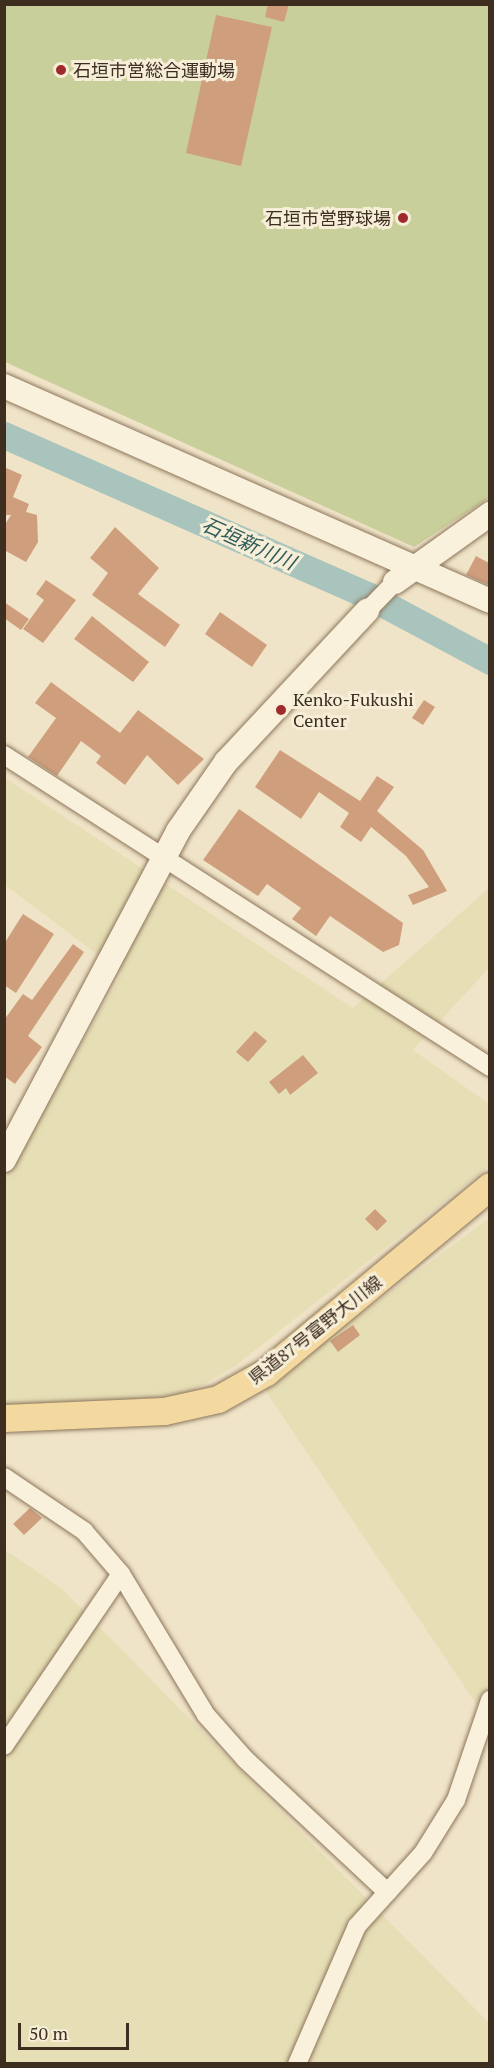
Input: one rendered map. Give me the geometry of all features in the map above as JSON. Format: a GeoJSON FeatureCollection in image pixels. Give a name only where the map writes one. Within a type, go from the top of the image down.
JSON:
{"type":"FeatureCollection","features":[{"type":"Feature","properties":{"kind":"main road","name":"県道87号富野大川線"},"geometry":{"type":"LineString","coordinates":[[4,1418],[164,1411],[218,1398],[266,1372],[489,1186]]}},
{"type":"Feature","properties":{"kind":"street"},"geometry":{"type":"LineString","coordinates":[[4,387],[415,566],[489,601]]}},
{"type":"Feature","properties":{"kind":"street"},"geometry":{"type":"LineString","coordinates":[[4,1160],[164,857],[226,762],[394,582],[489,514]]}},
{"type":"Feature","properties":{"kind":"street"},"geometry":{"type":"LineString","coordinates":[[4,755],[489,1067]]}},
{"type":"Feature","properties":{"kind":"street"},"geometry":{"type":"LineString","coordinates":[[4,1477],[84,1531],[121,1574],[206,1714],[245,1759],[387,1892]]}},
{"type":"Feature","properties":{"kind":"street"},"geometry":{"type":"LineString","coordinates":[[4,1746],[121,1574]]}},
{"type":"Feature","properties":{"kind":"street"},"geometry":{"type":"LineString","coordinates":[[297,2064],[357,1926],[435,1838],[456,1800],[485,1730],[489,1700]]}},
{"type":"Feature","properties":{"kind":"shaded area"},"geometry":{"type":"Polygon","coordinates":[[[4,777],[353,1008],[489,888],[489,968],[413,1050],[489,1104],[489,1166],[235,1366],[185,1395],[5,1411],[5,1178],[122,973],[5,885],[4,777]]]}},
{"type":"Feature","properties":{"kind":"shaded area"},"geometry":{"type":"Polygon","coordinates":[[[489,1218],[489,1723],[263,1387],[489,1218]]]}},
{"type":"Feature","properties":{"kind":"shaded area"},"geometry":{"type":"Polygon","coordinates":[[[4,1549],[62,1589],[489,2023],[489,2063],[5,2063],[4,1549]]]}},
{"type":"Feature","properties":{"kind":"green space"},"geometry":{"type":"Polygon","coordinates":[[[5,5],[489,5],[489,498],[414,547],[5,362],[5,5]]]}},
{"type":"Feature","properties":{"kind":"building"},"geometry":{"type":"Polygon","coordinates":[[[268,4],[289,4],[284,22],[265,17],[268,4]]]}},
{"type":"Feature","properties":{"kind":"building"},"geometry":{"type":"Polygon","coordinates":[[[216,15],[272,27],[241,166],[186,153],[216,15]]]}},
{"type":"Feature","properties":{"kind":"building"},"geometry":{"type":"Polygon","coordinates":[[[4,467],[22,475],[13,497],[29,504],[26,512],[37,515],[38,542],[26,562],[4,550],[4,526],[11,515],[4,515],[4,467]]]}},
{"type":"Feature","properties":{"kind":"building"},"geometry":{"type":"Polygon","coordinates":[[[115,527],[159,568],[138,594],[180,625],[165,647],[92,595],[108,573],[90,558],[115,527]]]}},
{"type":"Feature","properties":{"kind":"building"},"geometry":{"type":"Polygon","coordinates":[[[476,556],[489,563],[489,585],[466,575],[476,556]]]}},
{"type":"Feature","properties":{"kind":"building"},"geometry":{"type":"Polygon","coordinates":[[[46,580],[76,600],[43,643],[23,629],[44,600],[36,594],[46,580]]]}},
{"type":"Feature","properties":{"kind":"building"},"geometry":{"type":"Polygon","coordinates":[[[4,602],[29,619],[21,630],[4,618],[4,602]]]}},
{"type":"Feature","properties":{"kind":"building"},"geometry":{"type":"Polygon","coordinates":[[[220,612],[267,645],[252,667],[205,634],[220,612]]]}},
{"type":"Feature","properties":{"kind":"building"},"geometry":{"type":"Polygon","coordinates":[[[92,616],[149,662],[133,682],[74,639],[92,616]]]}},
{"type":"Feature","properties":{"kind":"building"},"geometry":{"type":"Polygon","coordinates":[[[51,682],[120,733],[138,710],[204,759],[178,785],[147,755],[125,785],[96,763],[101,756],[81,741],[57,776],[28,757],[56,718],[35,703],[51,682]]]}},
{"type":"Feature","properties":{"kind":"building"},"geometry":{"type":"Polygon","coordinates":[[[424,700],[435,707],[423,725],[412,718],[424,700]]]}},
{"type":"Feature","properties":{"kind":"building"},"geometry":{"type":"Polygon","coordinates":[[[280,750],[360,801],[377,776],[394,787],[377,811],[423,850],[447,891],[413,905],[408,895],[429,887],[406,856],[371,827],[361,842],[340,827],[349,813],[319,792],[301,819],[255,787],[280,750]]]}},
{"type":"Feature","properties":{"kind":"building"},"geometry":{"type":"Polygon","coordinates":[[[239,809],[403,923],[399,945],[383,952],[330,916],[316,936],[292,919],[301,908],[267,884],[258,896],[203,860],[239,809]]]}},
{"type":"Feature","properties":{"kind":"building"},"geometry":{"type":"Polygon","coordinates":[[[23,914],[54,934],[16,993],[4,985],[4,944],[23,914]]]}},
{"type":"Feature","properties":{"kind":"building"},"geometry":{"type":"Polygon","coordinates":[[[73,944],[84,952],[28,1036],[42,1047],[15,1084],[4,1076],[4,1020],[23,994],[32,1000],[73,944]]]}},
{"type":"Feature","properties":{"kind":"building"},"geometry":{"type":"Polygon","coordinates":[[[255,1031],[267,1041],[248,1062],[236,1052],[255,1031]]]}},
{"type":"Feature","properties":{"kind":"building"},"geometry":{"type":"Polygon","coordinates":[[[303,1055],[318,1073],[290,1095],[286,1088],[279,1094],[269,1082],[303,1055]]]}},
{"type":"Feature","properties":{"kind":"building"},"geometry":{"type":"Polygon","coordinates":[[[375,1209],[387,1221],[377,1231],[365,1219],[375,1209]]]}},
{"type":"Feature","properties":{"kind":"building"},"geometry":{"type":"Polygon","coordinates":[[[353,1325],[360,1335],[338,1352],[330,1341],[353,1325]]]}},
{"type":"Feature","properties":{"kind":"building"},"geometry":{"type":"Polygon","coordinates":[[[30,1508],[42,1518],[24,1535],[13,1524],[30,1508]]]}},
{"type":"Feature","properties":{"kind":"waterway","name":"石垣新川川"},"geometry":{"type":"LineString","coordinates":[[4,435],[367,595],[490,661]]}},
{"type":"Feature","properties":{"kind":"place","name":"石垣市営総合運動場"},"geometry":{"type":"Point","coordinates":[61,70]}},
{"type":"Feature","properties":{"kind":"place","name":"石垣市営野球場"},"geometry":{"type":"Point","coordinates":[403,218]}},
{"type":"Feature","properties":{"kind":"place","name":"Kenko-Fukushi Center"},"geometry":{"type":"Point","coordinates":[281,710]}}]}
